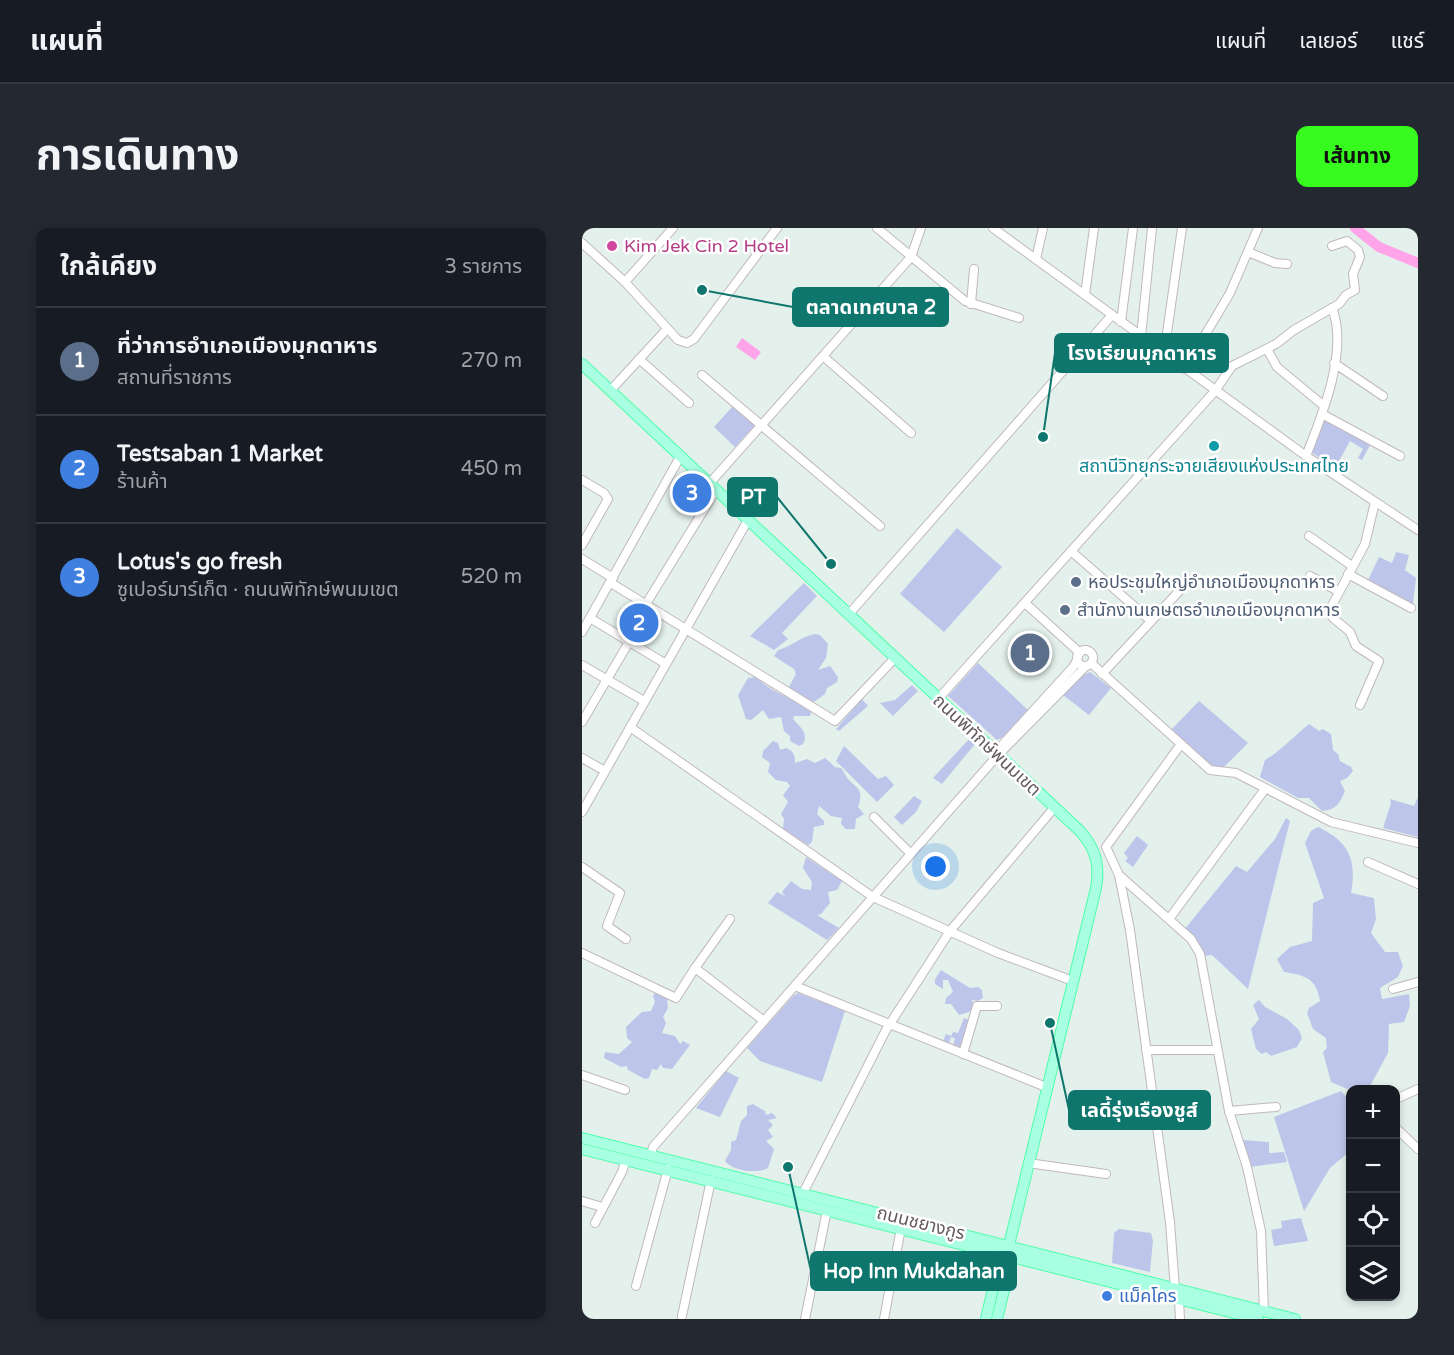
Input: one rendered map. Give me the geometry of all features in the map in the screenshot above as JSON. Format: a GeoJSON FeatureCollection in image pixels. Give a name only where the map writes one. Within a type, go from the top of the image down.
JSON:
{"type":"FeatureCollection","features":[{"type":"Feature","properties":{"kind":"main road","name":"ถนนพิทักษ์พนมเขต"},"geometry":{"type":"LineString","coordinates":[[582,364],[1088,841],[1098,866],[1096,888],[1046,1087],[1008,1252]]}},
{"type":"Feature","properties":{"kind":"main road","name":"ถนนชยางกูร"},"geometry":{"type":"LineString","coordinates":[[582,1138],[803,1193],[1008,1252]]}},
{"type":"Feature","properties":{"kind":"main road","name":"ถนนชยางกูร"},"geometry":{"type":"LineString","coordinates":[[582,1149],[1177,1295],[1261,1315],[1295,1319]]}},
{"type":"Feature","properties":{"kind":"main road"},"geometry":{"type":"LineString","coordinates":[[986,1319],[1008,1252]]}},
{"type":"Feature","properties":{"kind":"main road"},"geometry":{"type":"LineString","coordinates":[[997,1319],[1008,1252]]}},
{"type":"Feature","properties":{"kind":"street"},"geometry":{"type":"LineString","coordinates":[[625,282],[673,228]]}},
{"type":"Feature","properties":{"kind":"street"},"geometry":{"type":"LineString","coordinates":[[582,243],[625,282],[667,329],[683,342],[694,339],[777,228]]}},
{"type":"Feature","properties":{"kind":"street"},"geometry":{"type":"LineString","coordinates":[[877,228],[971,304],[1018,318]]}},
{"type":"Feature","properties":{"kind":"street"},"geometry":{"type":"LineString","coordinates":[[646,604],[712,487],[911,257],[921,228]]}},
{"type":"Feature","properties":{"kind":"street"},"geometry":{"type":"LineString","coordinates":[[993,228],[1306,456],[1418,530]]}},
{"type":"Feature","properties":{"kind":"street"},"geometry":{"type":"LineString","coordinates":[[1036,259],[1043,228]]}},
{"type":"Feature","properties":{"kind":"street"},"geometry":{"type":"LineString","coordinates":[[1085,295],[1094,228]]}},
{"type":"Feature","properties":{"kind":"street"},"geometry":{"type":"LineString","coordinates":[[1121,322],[1133,228]]}},
{"type":"Feature","properties":{"kind":"street"},"geometry":{"type":"LineString","coordinates":[[1141,337],[1152,228]]}},
{"type":"Feature","properties":{"kind":"street"},"geometry":{"type":"LineString","coordinates":[[1164,354],[1182,228]]}},
{"type":"Feature","properties":{"kind":"street"},"geometry":{"type":"LineString","coordinates":[[1185,369],[1230,293],[1258,228]]}},
{"type":"Feature","properties":{"kind":"street"},"geometry":{"type":"LineString","coordinates":[[938,699],[1215,391],[1232,366],[1267,349],[1332,308],[1356,289],[1353,274],[1360,254],[1358,249],[1347,241],[1332,246]]}},
{"type":"Feature","properties":{"kind":"street"},"geometry":{"type":"LineString","coordinates":[[1248,252],[1275,263],[1287,264]]}},
{"type":"Feature","properties":{"kind":"street"},"geometry":{"type":"LineString","coordinates":[[971,304],[974,269]]}},
{"type":"Feature","properties":{"kind":"street"},"geometry":{"type":"LineString","coordinates":[[1306,456],[1323,410],[1339,339],[1337,320],[1332,308]]}},
{"type":"Feature","properties":{"kind":"street"},"geometry":{"type":"LineString","coordinates":[[849,614],[1112,315]]}},
{"type":"Feature","properties":{"kind":"street"},"geometry":{"type":"LineString","coordinates":[[610,391],[667,329]]}},
{"type":"Feature","properties":{"kind":"street"},"geometry":{"type":"LineString","coordinates":[[1267,349],[1277,367],[1323,410],[1400,456]]}},
{"type":"Feature","properties":{"kind":"street"},"geometry":{"type":"LineString","coordinates":[[824,357],[911,433]]}},
{"type":"Feature","properties":{"kind":"street"},"geometry":{"type":"LineString","coordinates":[[639,359],[689,403]]}},
{"type":"Feature","properties":{"kind":"street"},"geometry":{"type":"LineString","coordinates":[[1334,363],[1383,396]]}},
{"type":"Feature","properties":{"kind":"street"},"geometry":{"type":"LineString","coordinates":[[702,375],[880,526]]}},
{"type":"Feature","properties":{"kind":"street"},"geometry":{"type":"LineString","coordinates":[[582,632],[680,457]]}},
{"type":"Feature","properties":{"kind":"street"},"geometry":{"type":"LineString","coordinates":[[582,480],[604,494],[608,503],[582,545]]}},
{"type":"Feature","properties":{"kind":"street"},"geometry":{"type":"LineString","coordinates":[[1360,705],[1379,661],[1356,646],[1350,632],[1331,615],[1330,606],[1365,544],[1375,502]]}},
{"type":"Feature","properties":{"kind":"street"},"geometry":{"type":"LineString","coordinates":[[583,808],[748,520]]}},
{"type":"Feature","properties":{"kind":"street"},"geometry":{"type":"LineString","coordinates":[[1309,536],[1350,570],[1411,608]]}},
{"type":"Feature","properties":{"kind":"street"},"geometry":{"type":"LineString","coordinates":[[1071,551],[1151,621]]}},
{"type":"Feature","properties":{"kind":"street"},"geometry":{"type":"LineString","coordinates":[[582,560],[646,604],[837,722],[895,658]]}},
{"type":"Feature","properties":{"kind":"street"},"geometry":{"type":"LineString","coordinates":[[1310,576],[1338,591]]}},
{"type":"Feature","properties":{"kind":"street"},"geometry":{"type":"LineString","coordinates":[[1102,674],[1182,588]]}},
{"type":"Feature","properties":{"kind":"street"},"geometry":{"type":"LineString","coordinates":[[1025,603],[1079,655],[1079,662],[1089,664],[1102,674],[1210,770],[1236,773],[1331,822],[1418,843]]}},
{"type":"Feature","properties":{"kind":"street"},"geometry":{"type":"LineString","coordinates":[[590,618],[666,664]]}},
{"type":"Feature","properties":{"kind":"street"},"geometry":{"type":"LineString","coordinates":[[582,722],[629,642]]}},
{"type":"Feature","properties":{"kind":"street"},"geometry":{"type":"LineString","coordinates":[[651,1155],[653,1147],[910,853],[998,755],[1077,672],[1089,664],[1093,659],[1091,652],[1084,650],[1079,655],[1074,666],[1003,744],[998,755]]}},
{"type":"Feature","properties":{"kind":"street"},"geometry":{"type":"LineString","coordinates":[[582,665],[644,701]]}},
{"type":"Feature","properties":{"kind":"street"},"geometry":{"type":"LineString","coordinates":[[630,727],[668,751],[873,897],[950,932],[1072,981]]}},
{"type":"Feature","properties":{"kind":"street"},"geometry":{"type":"LineString","coordinates":[[1180,1319],[1170,1222],[1130,930],[1119,875],[1107,852],[1107,845],[1181,744]]}},
{"type":"Feature","properties":{"kind":"street"},"geometry":{"type":"LineString","coordinates":[[582,758],[605,771]]}},
{"type":"Feature","properties":{"kind":"street"},"geometry":{"type":"LineString","coordinates":[[1169,919],[1265,789]]}},
{"type":"Feature","properties":{"kind":"street"},"geometry":{"type":"LineString","coordinates":[[803,1193],[890,1024],[950,932],[1054,808]]}},
{"type":"Feature","properties":{"kind":"street"},"geometry":{"type":"LineString","coordinates":[[874,817],[910,853]]}},
{"type":"Feature","properties":{"kind":"street"},"geometry":{"type":"LineString","coordinates":[[1368,862],[1418,884]]}},
{"type":"Feature","properties":{"kind":"street"},"geometry":{"type":"LineString","coordinates":[[582,867],[620,893],[607,926],[626,939]]}},
{"type":"Feature","properties":{"kind":"street"},"geometry":{"type":"LineString","coordinates":[[1119,875],[1169,919],[1197,948],[1229,1112],[1247,1167],[1261,1231],[1261,1315]]}},
{"type":"Feature","properties":{"kind":"street"},"geometry":{"type":"LineString","coordinates":[[582,953],[676,998],[730,919]]}},
{"type":"Feature","properties":{"kind":"street"},"geometry":{"type":"LineString","coordinates":[[695,968],[764,1021]]}},
{"type":"Feature","properties":{"kind":"street"},"geometry":{"type":"LineString","coordinates":[[1393,989],[1418,982]]}},
{"type":"Feature","properties":{"kind":"street"},"geometry":{"type":"LineString","coordinates":[[795,986],[1046,1087]]}},
{"type":"Feature","properties":{"kind":"street"},"geometry":{"type":"LineString","coordinates":[[963,1054],[977,1006],[997,1006]]}},
{"type":"Feature","properties":{"kind":"street"},"geometry":{"type":"LineString","coordinates":[[1146,1050],[1216,1050]]}},
{"type":"Feature","properties":{"kind":"street"},"geometry":{"type":"LineString","coordinates":[[582,1075],[625,1090]]}},
{"type":"Feature","properties":{"kind":"street"},"geometry":{"type":"LineString","coordinates":[[1400,1097],[1418,1089]]}},
{"type":"Feature","properties":{"kind":"street"},"geometry":{"type":"LineString","coordinates":[[1229,1112],[1276,1107]]}},
{"type":"Feature","properties":{"kind":"street"},"geometry":{"type":"LineString","coordinates":[[1400,1133],[1418,1149]]}},
{"type":"Feature","properties":{"kind":"street"},"geometry":{"type":"LineString","coordinates":[[595,1223],[622,1172],[626,1159]]}},
{"type":"Feature","properties":{"kind":"street"},"geometry":{"type":"LineString","coordinates":[[1028,1163],[1106,1174]]}},
{"type":"Feature","properties":{"kind":"street"},"geometry":{"type":"LineString","coordinates":[[636,1286],[668,1169]]}},
{"type":"Feature","properties":{"kind":"street"},"geometry":{"type":"LineString","coordinates":[[682,1316],[711,1180]]}},
{"type":"Feature","properties":{"kind":"street"},"geometry":{"type":"LineString","coordinates":[[582,1201],[602,1207]]}},
{"type":"Feature","properties":{"kind":"street"},"geometry":{"type":"LineString","coordinates":[[805,1319],[827,1210]]}},
{"type":"Feature","properties":{"kind":"street"},"geometry":{"type":"LineString","coordinates":[[884,1319],[901,1228]]}},
{"type":"Feature","properties":{"kind":"shaded area"},"geometry":{"type":"Polygon","coordinates":[[[742,338],[761,352],[755,360],[736,347],[742,338]]]}},
{"type":"Feature","properties":{"kind":"shaded area"},"geometry":{"type":"Polygon","coordinates":[[[733,406],[755,425],[735,447],[714,427],[733,406]]]}},
{"type":"Feature","properties":{"kind":"shaded area"},"geometry":{"type":"Polygon","coordinates":[[[1323,419],[1371,443],[1362,460],[1358,458],[1363,449],[1350,441],[1335,468],[1311,452],[1323,419]]]}},
{"type":"Feature","properties":{"kind":"shaded area"},"geometry":{"type":"Polygon","coordinates":[[[957,528],[1002,567],[944,632],[900,594],[957,528]]]}},
{"type":"Feature","properties":{"kind":"shaded area"},"geometry":{"type":"Polygon","coordinates":[[[1396,552],[1409,555],[1405,570],[1416,578],[1413,604],[1368,580],[1379,557],[1392,563],[1396,552]]]}},
{"type":"Feature","properties":{"kind":"shaded area"},"geometry":{"type":"Polygon","coordinates":[[[804,583],[817,596],[782,633],[788,639],[774,650],[750,636],[804,583]]]}},
{"type":"Feature","properties":{"kind":"shaded area"},"geometry":{"type":"Polygon","coordinates":[[[815,634],[820,635],[828,644],[826,658],[818,670],[830,666],[838,677],[837,682],[827,688],[825,694],[814,702],[790,690],[789,687],[796,674],[794,669],[774,656],[778,650],[815,634]]]}},
{"type":"Feature","properties":{"kind":"shaded area"},"geometry":{"type":"Polygon","coordinates":[[[978,663],[1028,710],[1003,737],[997,740],[948,696],[978,663]]]}},
{"type":"Feature","properties":{"kind":"shaded area"},"geometry":{"type":"Polygon","coordinates":[[[1090,672],[1111,688],[1089,715],[1063,695],[1081,676],[1090,672]]]}},
{"type":"Feature","properties":{"kind":"shaded area"},"geometry":{"type":"Polygon","coordinates":[[[756,677],[768,687],[811,712],[810,716],[794,716],[793,719],[804,733],[803,744],[799,746],[790,741],[790,736],[784,731],[781,717],[769,719],[763,710],[751,720],[746,719],[738,695],[748,678],[756,677]]]}},
{"type":"Feature","properties":{"kind":"shaded area"},"geometry":{"type":"Polygon","coordinates":[[[912,685],[918,691],[893,716],[880,703],[895,700],[912,685]]]}},
{"type":"Feature","properties":{"kind":"shaded area"},"geometry":{"type":"Polygon","coordinates":[[[862,699],[868,706],[839,731],[836,729],[862,699]]]}},
{"type":"Feature","properties":{"kind":"shaded area"},"geometry":{"type":"Polygon","coordinates":[[[1199,701],[1248,743],[1223,768],[1214,768],[1171,730],[1199,701]]]}},
{"type":"Feature","properties":{"kind":"shaded area"},"geometry":{"type":"Polygon","coordinates":[[[1309,724],[1319,731],[1323,729],[1331,734],[1333,750],[1338,754],[1340,761],[1351,767],[1353,771],[1347,778],[1340,781],[1345,791],[1339,802],[1334,807],[1322,811],[1309,798],[1298,798],[1260,777],[1265,760],[1309,724]]]}},
{"type":"Feature","properties":{"kind":"shaded area"},"geometry":{"type":"Polygon","coordinates":[[[969,739],[975,744],[942,784],[933,778],[969,739]]]}},
{"type":"Feature","properties":{"kind":"shaded area"},"geometry":{"type":"Polygon","coordinates":[[[773,741],[778,743],[780,750],[786,748],[792,752],[795,763],[807,759],[815,763],[825,758],[835,767],[841,768],[860,795],[858,807],[864,814],[856,819],[855,829],[846,829],[841,824],[842,818],[831,816],[819,806],[817,814],[824,821],[824,825],[814,827],[812,842],[808,845],[783,829],[784,819],[781,814],[788,802],[783,795],[790,786],[787,782],[776,780],[768,772],[770,763],[762,757],[763,751],[773,741]]]}},
{"type":"Feature","properties":{"kind":"shaded area"},"geometry":{"type":"Polygon","coordinates":[[[844,746],[878,779],[886,776],[894,785],[877,802],[836,761],[844,746]]]}},
{"type":"Feature","properties":{"kind":"shaded area"},"geometry":{"type":"Polygon","coordinates":[[[914,796],[922,801],[916,812],[902,825],[894,817],[914,796]]]}},
{"type":"Feature","properties":{"kind":"shaded area"},"geometry":{"type":"Polygon","coordinates":[[[1418,797],[1418,837],[1383,828],[1391,803],[1390,799],[1414,806],[1418,797]]]}},
{"type":"Feature","properties":{"kind":"shaded area"},"geometry":{"type":"Polygon","coordinates":[[[1286,818],[1290,821],[1248,989],[1212,955],[1203,956],[1184,930],[1236,866],[1247,872],[1275,839],[1286,818]]]}},
{"type":"Feature","properties":{"kind":"shaded area"},"geometry":{"type":"Polygon","coordinates":[[[1318,827],[1344,846],[1353,870],[1351,893],[1374,898],[1376,919],[1371,933],[1385,952],[1398,952],[1403,966],[1398,977],[1380,988],[1382,999],[1409,994],[1410,1006],[1404,1022],[1389,1024],[1388,1053],[1371,1085],[1346,1085],[1346,1089],[1331,1082],[1323,1052],[1327,1048],[1326,1038],[1313,1029],[1307,1013],[1309,1008],[1320,1001],[1316,987],[1303,976],[1284,972],[1277,959],[1290,947],[1312,941],[1313,903],[1324,898],[1305,843],[1311,831],[1318,827]]]}},
{"type":"Feature","properties":{"kind":"shaded area"},"geometry":{"type":"Polygon","coordinates":[[[1137,836],[1148,845],[1133,867],[1125,861],[1128,858],[1124,853],[1137,836]]]}},
{"type":"Feature","properties":{"kind":"shaded area"},"geometry":{"type":"Polygon","coordinates":[[[806,857],[842,881],[837,890],[828,892],[830,903],[821,914],[817,915],[839,928],[827,940],[768,903],[777,892],[785,896],[782,892],[791,881],[802,889],[811,890],[812,882],[803,868],[806,857]]]}},
{"type":"Feature","properties":{"kind":"shaded area"},"geometry":{"type":"Polygon","coordinates":[[[941,970],[970,988],[978,987],[982,990],[983,998],[978,1001],[972,1000],[974,1006],[969,1012],[959,1015],[951,1004],[945,1004],[946,998],[953,992],[948,980],[943,980],[943,989],[935,984],[935,979],[941,970]]]}},
{"type":"Feature","properties":{"kind":"shaded area"},"geometry":{"type":"Polygon","coordinates":[[[655,993],[667,998],[668,1008],[663,1017],[666,1023],[662,1033],[675,1036],[680,1044],[683,1041],[690,1045],[672,1069],[663,1068],[661,1064],[657,1070],[652,1069],[649,1078],[645,1079],[628,1070],[627,1066],[621,1067],[604,1058],[605,1052],[619,1054],[632,1042],[627,1038],[626,1027],[642,1012],[651,1011],[655,1002],[653,996],[655,993]]]}},
{"type":"Feature","properties":{"kind":"shaded area"},"geometry":{"type":"Polygon","coordinates":[[[798,993],[845,1011],[822,1082],[760,1061],[747,1048],[798,993]]]}},
{"type":"Feature","properties":{"kind":"shaded area"},"geometry":{"type":"Polygon","coordinates":[[[1259,1000],[1265,1007],[1287,1019],[1299,1030],[1302,1038],[1297,1047],[1271,1056],[1266,1052],[1262,1054],[1256,1049],[1251,1029],[1259,1019],[1253,1005],[1259,1000]]]}},
{"type":"Feature","properties":{"kind":"shaded area"},"geometry":{"type":"Polygon","coordinates":[[[964,1018],[970,1020],[962,1049],[953,1045],[955,1038],[951,1037],[949,1043],[943,1041],[946,1034],[951,1036],[953,1032],[958,1033],[964,1018]]]}},
{"type":"Feature","properties":{"kind":"shaded area"},"geometry":{"type":"Polygon","coordinates":[[[726,1071],[739,1078],[720,1117],[696,1108],[726,1071]]]}},
{"type":"Feature","properties":{"kind":"shaded area"},"geometry":{"type":"Polygon","coordinates":[[[1341,1091],[1346,1097],[1346,1154],[1330,1168],[1304,1211],[1274,1117],[1341,1091]]]}},
{"type":"Feature","properties":{"kind":"shaded area"},"geometry":{"type":"Polygon","coordinates":[[[753,1104],[765,1111],[766,1115],[772,1113],[777,1118],[768,1120],[773,1125],[768,1130],[773,1137],[766,1141],[774,1149],[768,1168],[751,1171],[733,1167],[725,1161],[731,1150],[731,1142],[736,1140],[741,1121],[747,1115],[747,1106],[753,1104]]]}},
{"type":"Feature","properties":{"kind":"shaded area"},"geometry":{"type":"Polygon","coordinates":[[[1242,1140],[1269,1142],[1269,1153],[1284,1152],[1287,1162],[1250,1167],[1242,1140]]]}},
{"type":"Feature","properties":{"kind":"shaded area"},"geometry":{"type":"Polygon","coordinates":[[[1301,1218],[1308,1241],[1274,1246],[1271,1230],[1282,1228],[1281,1221],[1301,1218]]]}},
{"type":"Feature","properties":{"kind":"shaded area"},"geometry":{"type":"Polygon","coordinates":[[[1119,1229],[1151,1233],[1153,1241],[1150,1272],[1112,1263],[1114,1233],[1119,1229]]]}},
{"type":"Feature","properties":{"kind":"waterway"},"geometry":{"type":"LineString","coordinates":[[1355,228],[1379,247],[1418,263]]}},
{"type":"Feature","properties":{"kind":"place","name":"Kim Jek Cin 2 Hotel"},"geometry":{"type":"Point","coordinates":[612,246]}},
{"type":"Feature","properties":{"kind":"place","name":"ตลาดเทศบาล 2"},"geometry":{"type":"Point","coordinates":[702,290]}},
{"type":"Feature","properties":{"kind":"place","name":"โรงเรียนมุกดาหาร"},"geometry":{"type":"Point","coordinates":[1043,437]}},
{"type":"Feature","properties":{"kind":"place","name":"สถานีวิทยุกระจายเสียงแห่งประเทศไทย"},"geometry":{"type":"Point","coordinates":[1214,446]}},
{"type":"Feature","properties":{"kind":"place","name":"Lotus's go fresh"},"geometry":{"type":"Point","coordinates":[692,493]}},
{"type":"Feature","properties":{"kind":"place","name":"PT"},"geometry":{"type":"Point","coordinates":[831,564]}},
{"type":"Feature","properties":{"kind":"place","name":"หอประชุมใหญ่อำเภอเมืองมุกดาหาร"},"geometry":{"type":"Point","coordinates":[1076,582]}},
{"type":"Feature","properties":{"kind":"place","name":"สำนักงานเกษตรอำเภอเมืองมุกดาหาร"},"geometry":{"type":"Point","coordinates":[1065,610]}},
{"type":"Feature","properties":{"kind":"place","name":"Testsaban 1 Market"},"geometry":{"type":"Point","coordinates":[639,623]}},
{"type":"Feature","properties":{"kind":"place","name":"ที่ว่าการอำเภอเมืองมุกดาหาร"},"geometry":{"type":"Point","coordinates":[1030,653]}},
{"type":"Feature","properties":{"kind":"place","name":"เลดี้รุ่งเรืองชูส์"},"geometry":{"type":"Point","coordinates":[1050,1023]}},
{"type":"Feature","properties":{"kind":"place","name":"Hop Inn Mukdahan"},"geometry":{"type":"Point","coordinates":[788,1167]}},
{"type":"Feature","properties":{"kind":"place","name":"แม็คโคร"},"geometry":{"type":"Point","coordinates":[1107,1296]}}]}
